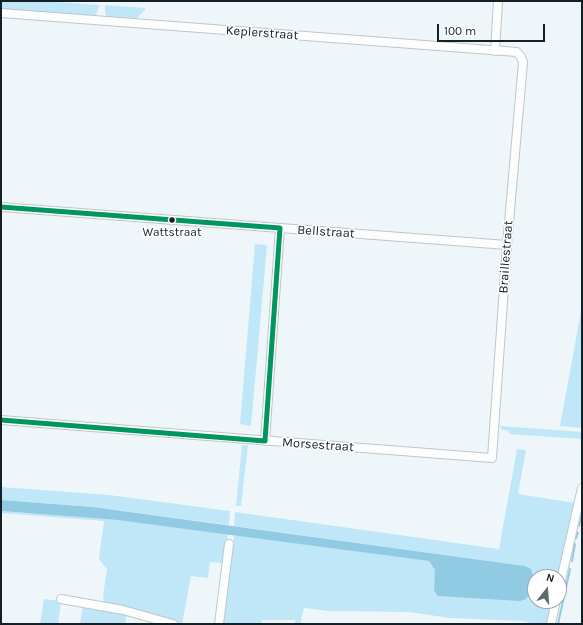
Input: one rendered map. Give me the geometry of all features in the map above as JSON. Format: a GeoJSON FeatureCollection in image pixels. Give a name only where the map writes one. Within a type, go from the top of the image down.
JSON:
{"type":"FeatureCollection","features":[{"type":"Feature","properties":{"kind":"street"},"geometry":{"type":"LineString","coordinates":[[495,51],[498,1]]}},
{"type":"Feature","properties":{"kind":"street","name":"Keplerstraat"},"geometry":{"type":"LineString","coordinates":[[1,13],[517,52],[521,57]]}},
{"type":"Feature","properties":{"kind":"street","name":"Braillestraat"},"geometry":{"type":"LineString","coordinates":[[492,458],[506,245],[523,62],[521,57]]}},
{"type":"Feature","properties":{"kind":"street","name":"Bellstraat"},"geometry":{"type":"LineString","coordinates":[[1,207],[506,245]]}},
{"type":"Feature","properties":{"kind":"street"},"geometry":{"type":"LineString","coordinates":[[265,441],[280,228]]}},
{"type":"Feature","properties":{"kind":"street","name":"Morsestraat"},"geometry":{"type":"LineString","coordinates":[[1,420],[492,458]]}},
{"type":"Feature","properties":{"kind":"street"},"geometry":{"type":"LineString","coordinates":[[564,569],[582,488]]}},
{"type":"Feature","properties":{"kind":"street"},"geometry":{"type":"LineString","coordinates":[[219,624],[229,544]]}},
{"type":"Feature","properties":{"kind":"street"},"geometry":{"type":"LineString","coordinates":[[61,599],[123,610],[173,624]]}},
{"type":"Feature","properties":{"kind":"street"},"geometry":{"type":"LineString","coordinates":[[551,624],[554,609]]}},
{"type":"Feature","properties":{"kind":"shaded area"},"geometry":{"type":"Polygon","coordinates":[[[1,1],[43,1],[99,5],[99,7],[95,17],[1,10],[1,1]]]}},
{"type":"Feature","properties":{"kind":"shaded area"},"geometry":{"type":"Polygon","coordinates":[[[105,5],[145,8],[145,10],[135,20],[107,18],[105,5]]]}},
{"type":"Feature","properties":{"kind":"shaded area"},"geometry":{"type":"Polygon","coordinates":[[[255,244],[267,245],[251,426],[240,424],[255,244]]]}},
{"type":"Feature","properties":{"kind":"shaded area"},"geometry":{"type":"Polygon","coordinates":[[[582,306],[582,428],[560,426],[582,306]]]}},
{"type":"Feature","properties":{"kind":"shaded area"},"geometry":{"type":"Polygon","coordinates":[[[500,426],[582,432],[582,439],[509,434],[509,431],[501,429],[500,426]]]}},
{"type":"Feature","properties":{"kind":"shaded area"},"geometry":{"type":"Polygon","coordinates":[[[242,445],[248,445],[241,506],[236,506],[242,445]]]}},
{"type":"Feature","properties":{"kind":"shaded area"},"geometry":{"type":"Polygon","coordinates":[[[517,449],[526,450],[518,494],[575,503],[561,569],[528,569],[525,566],[234,526],[235,512],[499,549],[517,449]]]}},
{"type":"Feature","properties":{"kind":"shaded area"},"geometry":{"type":"Polygon","coordinates":[[[1,487],[109,495],[230,511],[229,525],[93,507],[1,500],[1,487]]]}},
{"type":"Feature","properties":{"kind":"shaded area"},"geometry":{"type":"Polygon","coordinates":[[[1,500],[93,507],[525,566],[531,569],[527,569],[527,598],[520,601],[438,596],[434,591],[435,570],[429,561],[117,520],[1,511],[1,500]]]}},
{"type":"Feature","properties":{"kind":"shaded area"},"geometry":{"type":"Polygon","coordinates":[[[1,511],[117,520],[228,534],[223,563],[210,562],[208,578],[191,576],[182,624],[180,624],[110,606],[104,602],[103,595],[107,569],[99,559],[104,521],[1,513],[1,511]]]}},
{"type":"Feature","properties":{"kind":"shaded area"},"geometry":{"type":"Polygon","coordinates":[[[234,535],[429,561],[436,573],[526,599],[527,598],[527,609],[551,609],[548,624],[533,624],[524,621],[450,618],[409,612],[329,611],[304,608],[301,624],[295,624],[295,620],[262,620],[261,624],[221,623],[234,535]]]}},
{"type":"Feature","properties":{"kind":"shaded area"},"geometry":{"type":"Polygon","coordinates":[[[44,599],[61,601],[58,624],[40,624],[44,599]]]}},
{"type":"Feature","properties":{"kind":"shaded area"},"geometry":{"type":"Polygon","coordinates":[[[83,605],[127,614],[125,624],[80,624],[83,605]]]}},
{"type":"Feature","properties":{"kind":"waterway"},"geometry":{"type":"LineString","coordinates":[[579,526],[582,514]]}},
{"type":"Feature","properties":{"kind":"waterway"},"geometry":{"type":"LineString","coordinates":[[576,538],[578,533]]}},
{"type":"Feature","properties":{"kind":"waterway"},"geometry":{"type":"LineString","coordinates":[[572,561],[575,544]]}},
{"type":"Feature","properties":{"kind":"waterway"},"geometry":{"type":"LineString","coordinates":[[558,624],[570,569]]}},
{"type":"Feature","properties":{"kind":"transit line"},"geometry":{"type":"LineString","coordinates":[[1,207],[280,228]]}},
{"type":"Feature","properties":{"kind":"transit line"},"geometry":{"type":"LineString","coordinates":[[265,441],[280,228]]}},
{"type":"Feature","properties":{"kind":"transit line"},"geometry":{"type":"LineString","coordinates":[[1,420],[265,441]]}},
{"type":"Feature","properties":{"kind":"place","name":"Wattstraat"},"geometry":{"type":"Point","coordinates":[172,220]}}]}
